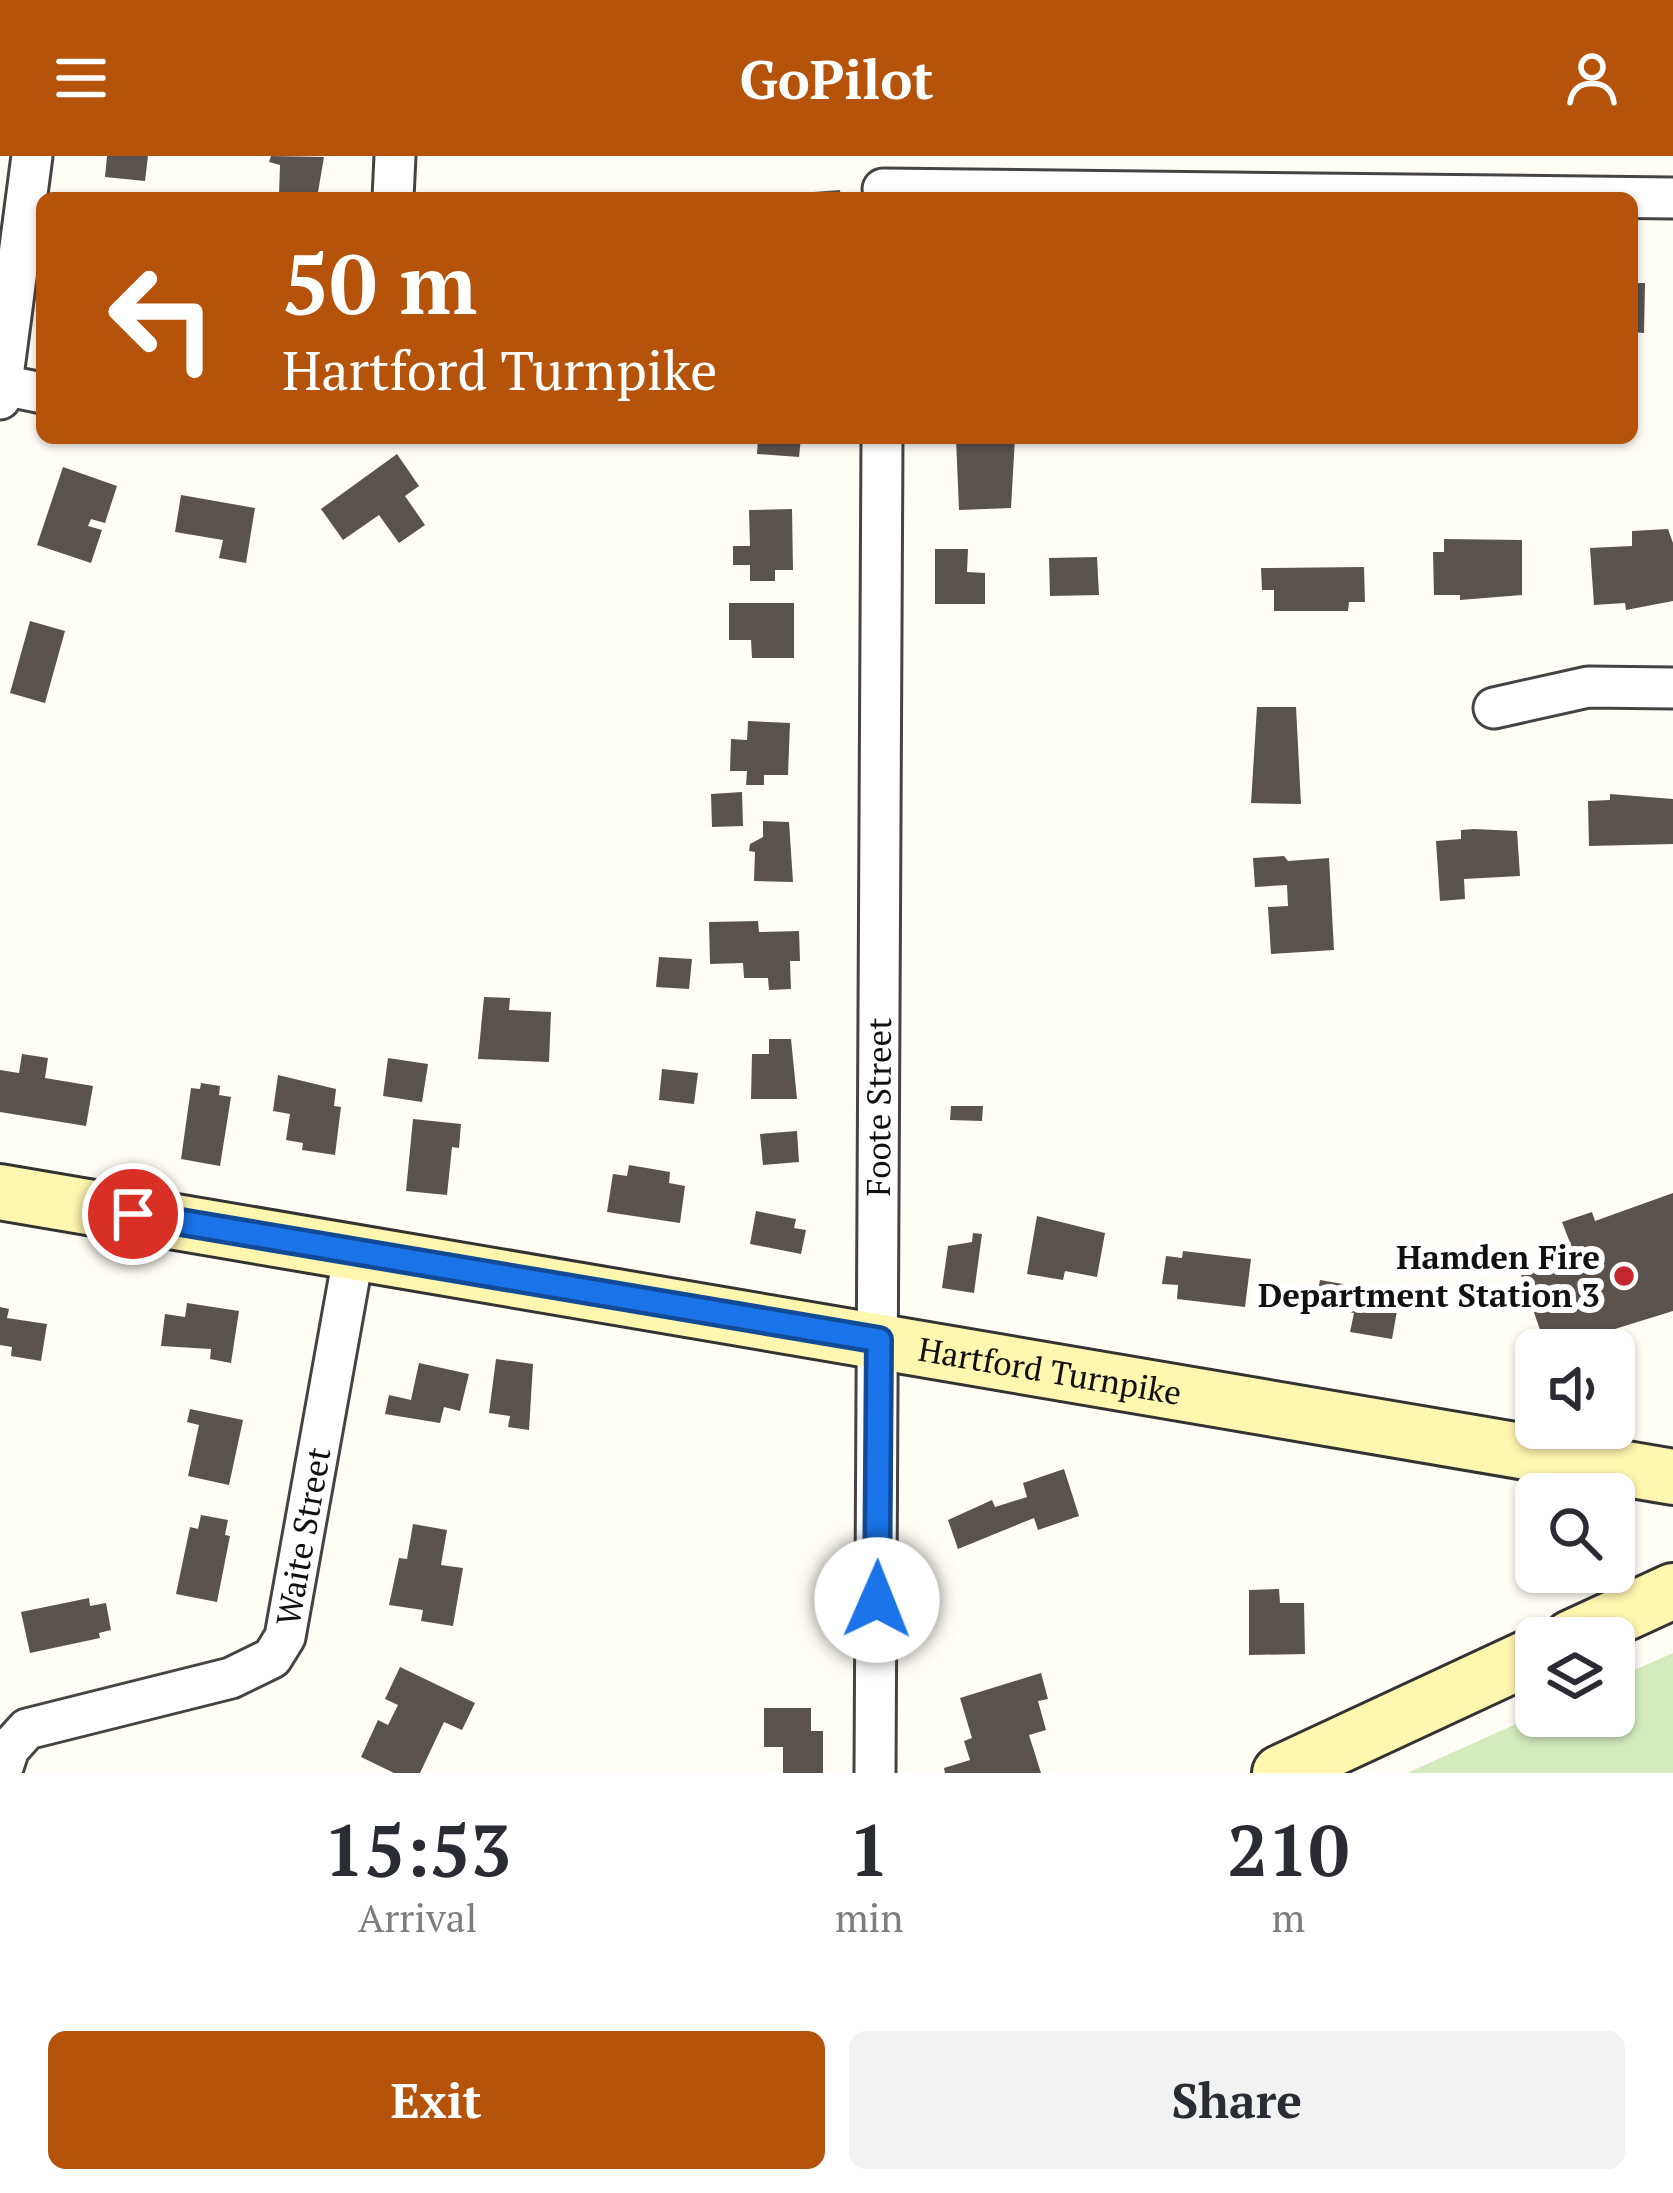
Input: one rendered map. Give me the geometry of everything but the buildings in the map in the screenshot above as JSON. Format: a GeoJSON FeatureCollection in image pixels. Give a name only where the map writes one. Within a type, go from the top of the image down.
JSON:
{"type":"FeatureCollection","features":[{"type":"Feature","properties":{"kind":"main road","name":"Hartford Turnpike"},"geometry":{"type":"LineString","coordinates":[[0,1192],[1673,1477]]}},
{"type":"Feature","properties":{"kind":"main road"},"geometry":{"type":"LineString","coordinates":[[1617,1617],[1673,1591]]}},
{"type":"Feature","properties":{"kind":"main road"},"geometry":{"type":"LineString","coordinates":[[1280,1773],[1515,1664]]}},
{"type":"Feature","properties":{"kind":"street"},"geometry":{"type":"LineString","coordinates":[[32,156],[1,392],[36,393]]}},
{"type":"Feature","properties":{"kind":"street"},"geometry":{"type":"LineString","coordinates":[[392,192],[394,156]]}},
{"type":"Feature","properties":{"kind":"street"},"geometry":{"type":"LineString","coordinates":[[883,181],[1394,192]]}},
{"type":"Feature","properties":{"kind":"street"},"geometry":{"type":"LineString","coordinates":[[1638,197],[1673,198]]}},
{"type":"Feature","properties":{"kind":"street","name":"Foote Street"},"geometry":{"type":"LineString","coordinates":[[875,1773],[882,444]]}},
{"type":"Feature","properties":{"kind":"street"},"geometry":{"type":"LineString","coordinates":[[1494,708],[1588,687],[1673,688]]}},
{"type":"Feature","properties":{"kind":"street","name":"Waite Street"},"geometry":{"type":"LineString","coordinates":[[1,1773],[9,1749],[27,1730],[231,1678],[272,1658],[285,1636],[354,1252]]}},
{"type":"Feature","properties":{"kind":"green space"},"geometry":{"type":"Polygon","coordinates":[[[1673,1653],[1673,1773],[1407,1773],[1515,1724],[1515,1737],[1635,1737],[1635,1670],[1673,1653]]]}},
{"type":"Feature","properties":{"kind":"place","name":"Hamden Fire Department Station 3"},"geometry":{"type":"Point","coordinates":[1624,1276]}},
{"type":"Feature","properties":{"kind":"route"},"geometry":{"type":"LineString","coordinates":[[133,1214],[879,1340],[877,1600]]}}]}
